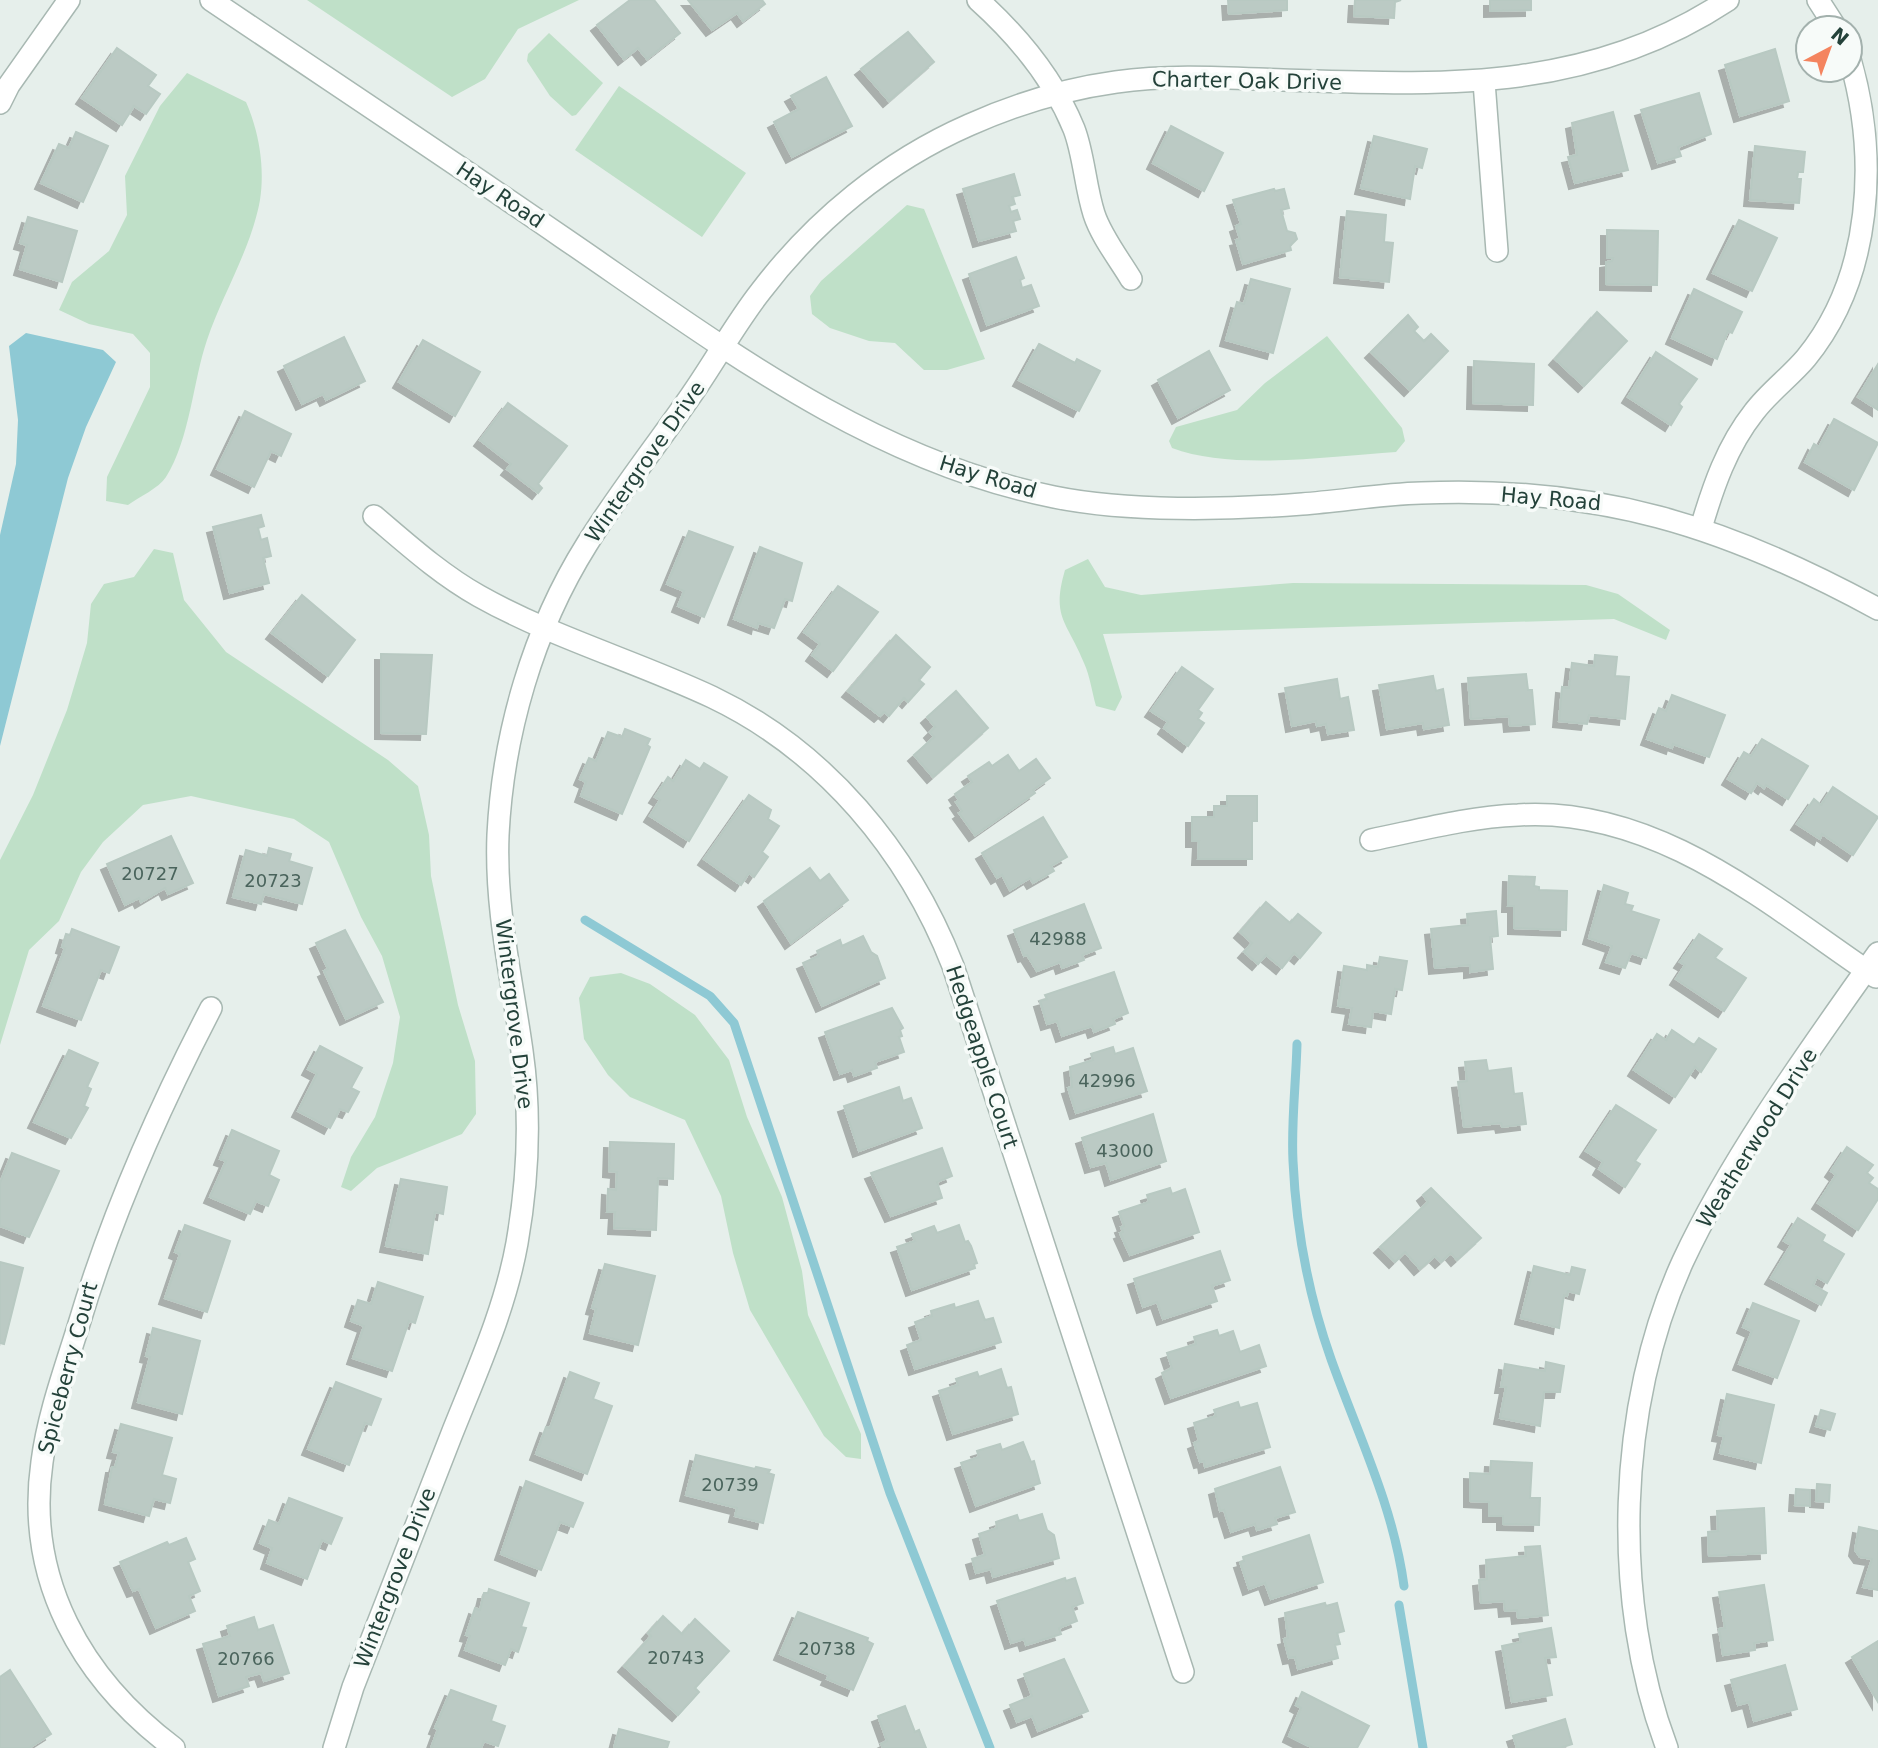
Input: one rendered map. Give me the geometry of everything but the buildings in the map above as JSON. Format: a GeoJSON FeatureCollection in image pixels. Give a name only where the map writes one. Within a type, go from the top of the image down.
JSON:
{"type":"FeatureCollection","features":[{"type":"Feature","properties":{"kind":"street"},"geometry":{"type":"LineString","coordinates":[[0,103],[9,85],[69,0]]}},
{"type":"Feature","properties":{"kind":"street","name":"Hay Road"},"geometry":{"type":"LineString","coordinates":[[211,0],[793,394],[905,449],[985,481],[1059,498],[1211,509],[1302,504],[1422,492],[1566,496],[1627,507],[1701,528],[1814,574],[1878,609]]}},
{"type":"Feature","properties":{"kind":"street"},"geometry":{"type":"LineString","coordinates":[[978,0],[998,18],[1056,93],[1075,131],[1095,217],[1131,279]]}},
{"type":"Feature","properties":{"kind":"street","name":"Charter Oak Drive"},"geometry":{"type":"LineString","coordinates":[[724,348],[757,295],[786,260],[862,188],[905,158],[952,132],[1000,111],[1056,93],[1114,82],[1177,76],[1430,84],[1484,82],[1565,69],[1604,58],[1681,27],[1728,0]]}},
{"type":"Feature","properties":{"kind":"street"},"geometry":{"type":"LineString","coordinates":[[1484,82],[1497,251]]}},
{"type":"Feature","properties":{"kind":"street"},"geometry":{"type":"LineString","coordinates":[[1701,528],[1713,487],[1732,446],[1754,411],[1806,358],[1830,322],[1853,272],[1871,186],[1866,113],[1857,84]]}},
{"type":"Feature","properties":{"kind":"street","name":"Wintergrove Drive"},"geometry":{"type":"LineString","coordinates":[[334,1748],[353,1687],[499,1316],[517,1242],[526,1170],[527,1108],[522,1052],[505,956],[497,876],[505,769],[520,698],[545,626],[588,541],[724,348]]}},
{"type":"Feature","properties":{"kind":"street","name":"Hedgeapple Court"},"geometry":{"type":"LineString","coordinates":[[374,516],[438,569],[478,595],[713,698],[796,750],[834,782],[867,818],[897,857],[923,899],[953,966],[1183,1672]]}},
{"type":"Feature","properties":{"kind":"street"},"geometry":{"type":"LineString","coordinates":[[1371,840],[1474,819],[1521,814],[1592,820],[1638,832],[1702,861],[1874,967]]}},
{"type":"Feature","properties":{"kind":"street","name":"Weatherwood Drive"},"geometry":{"type":"LineString","coordinates":[[1667,1748],[1638,1641],[1629,1548],[1633,1454],[1650,1361],[1682,1263],[1710,1209],[1738,1161],[1874,967]]}},
{"type":"Feature","properties":{"kind":"street","name":"Spiceberry Court"},"geometry":{"type":"LineString","coordinates":[[174,1748],[122,1705],[91,1668],[67,1626],[45,1558],[40,1498],[41,1462],[51,1415],[94,1272],[119,1204],[166,1094],[211,1008]]}},
{"type":"Feature","properties":{"kind":"green space"},"geometry":{"type":"Polygon","coordinates":[[[307,0],[579,0],[518,29],[485,79],[452,97],[307,0]]]}},
{"type":"Feature","properties":{"kind":"green space"},"geometry":{"type":"Polygon","coordinates":[[[549,33],[603,83],[576,115],[572,116],[550,96],[527,61],[528,54],[549,33]]]}},
{"type":"Feature","properties":{"kind":"green space"},"geometry":{"type":"Polygon","coordinates":[[[187,73],[246,102],[260,150],[260,200],[250,236],[207,340],[186,428],[174,462],[163,481],[128,505],[106,501],[107,477],[150,387],[150,353],[133,334],[89,324],[59,310],[72,282],[109,251],[127,215],[125,176],[160,106],[187,73]]]}},
{"type":"Feature","properties":{"kind":"green space"},"geometry":{"type":"Polygon","coordinates":[[[619,86],[746,173],[702,237],[575,150],[619,86]]]}},
{"type":"Feature","properties":{"kind":"green space"},"geometry":{"type":"Polygon","coordinates":[[[907,205],[924,209],[985,359],[947,370],[924,370],[895,343],[869,341],[830,328],[812,314],[810,296],[821,281],[907,205]]]}},
{"type":"Feature","properties":{"kind":"green space"},"geometry":{"type":"Polygon","coordinates":[[[1327,336],[1402,428],[1405,441],[1396,452],[1312,459],[1252,460],[1196,455],[1172,448],[1169,441],[1176,427],[1237,410],[1265,383],[1327,336]]]}},
{"type":"Feature","properties":{"kind":"green space"},"geometry":{"type":"Polygon","coordinates":[[[154,549],[173,553],[184,600],[226,652],[388,760],[418,786],[429,835],[431,876],[458,1005],[475,1061],[476,1114],[462,1134],[377,1168],[351,1191],[341,1187],[351,1157],[375,1117],[393,1063],[400,1017],[382,956],[361,917],[329,842],[294,819],[191,796],[143,805],[103,842],[81,872],[59,921],[29,950],[0,1045],[0,860],[33,795],[67,710],[87,643],[91,604],[104,584],[134,577],[154,549]]]}},
{"type":"Feature","properties":{"kind":"green space"},"geometry":{"type":"Polygon","coordinates":[[[1088,559],[1105,587],[1141,595],[1293,583],[1586,585],[1618,594],[1670,630],[1666,640],[1614,619],[1103,634],[1122,697],[1115,711],[1096,706],[1086,668],[1060,609],[1065,570],[1088,559]]]}},
{"type":"Feature","properties":{"kind":"green space"},"geometry":{"type":"Polygon","coordinates":[[[621,973],[650,984],[695,1015],[729,1060],[747,1117],[782,1197],[802,1271],[808,1315],[861,1434],[861,1459],[846,1457],[824,1436],[750,1310],[733,1253],[721,1196],[685,1120],[630,1097],[608,1075],[584,1039],[579,998],[590,977],[621,973]]]}},
{"type":"Feature","properties":{"kind":"water"},"geometry":{"type":"Polygon","coordinates":[[[26,333],[103,350],[116,362],[86,427],[68,478],[0,746],[0,535],[16,464],[18,420],[9,346],[26,333]]]}},
{"type":"Feature","properties":{"kind":"waterway"},"geometry":{"type":"LineString","coordinates":[[585,920],[710,996],[734,1023],[890,1493],[990,1748]]}},
{"type":"Feature","properties":{"kind":"waterway"},"geometry":{"type":"LineString","coordinates":[[1297,1044],[1293,1161],[1305,1262],[1323,1335],[1392,1527],[1404,1586]]}},
{"type":"Feature","properties":{"kind":"waterway"},"geometry":{"type":"LineString","coordinates":[[1399,1605],[1423,1748]]}}]}
